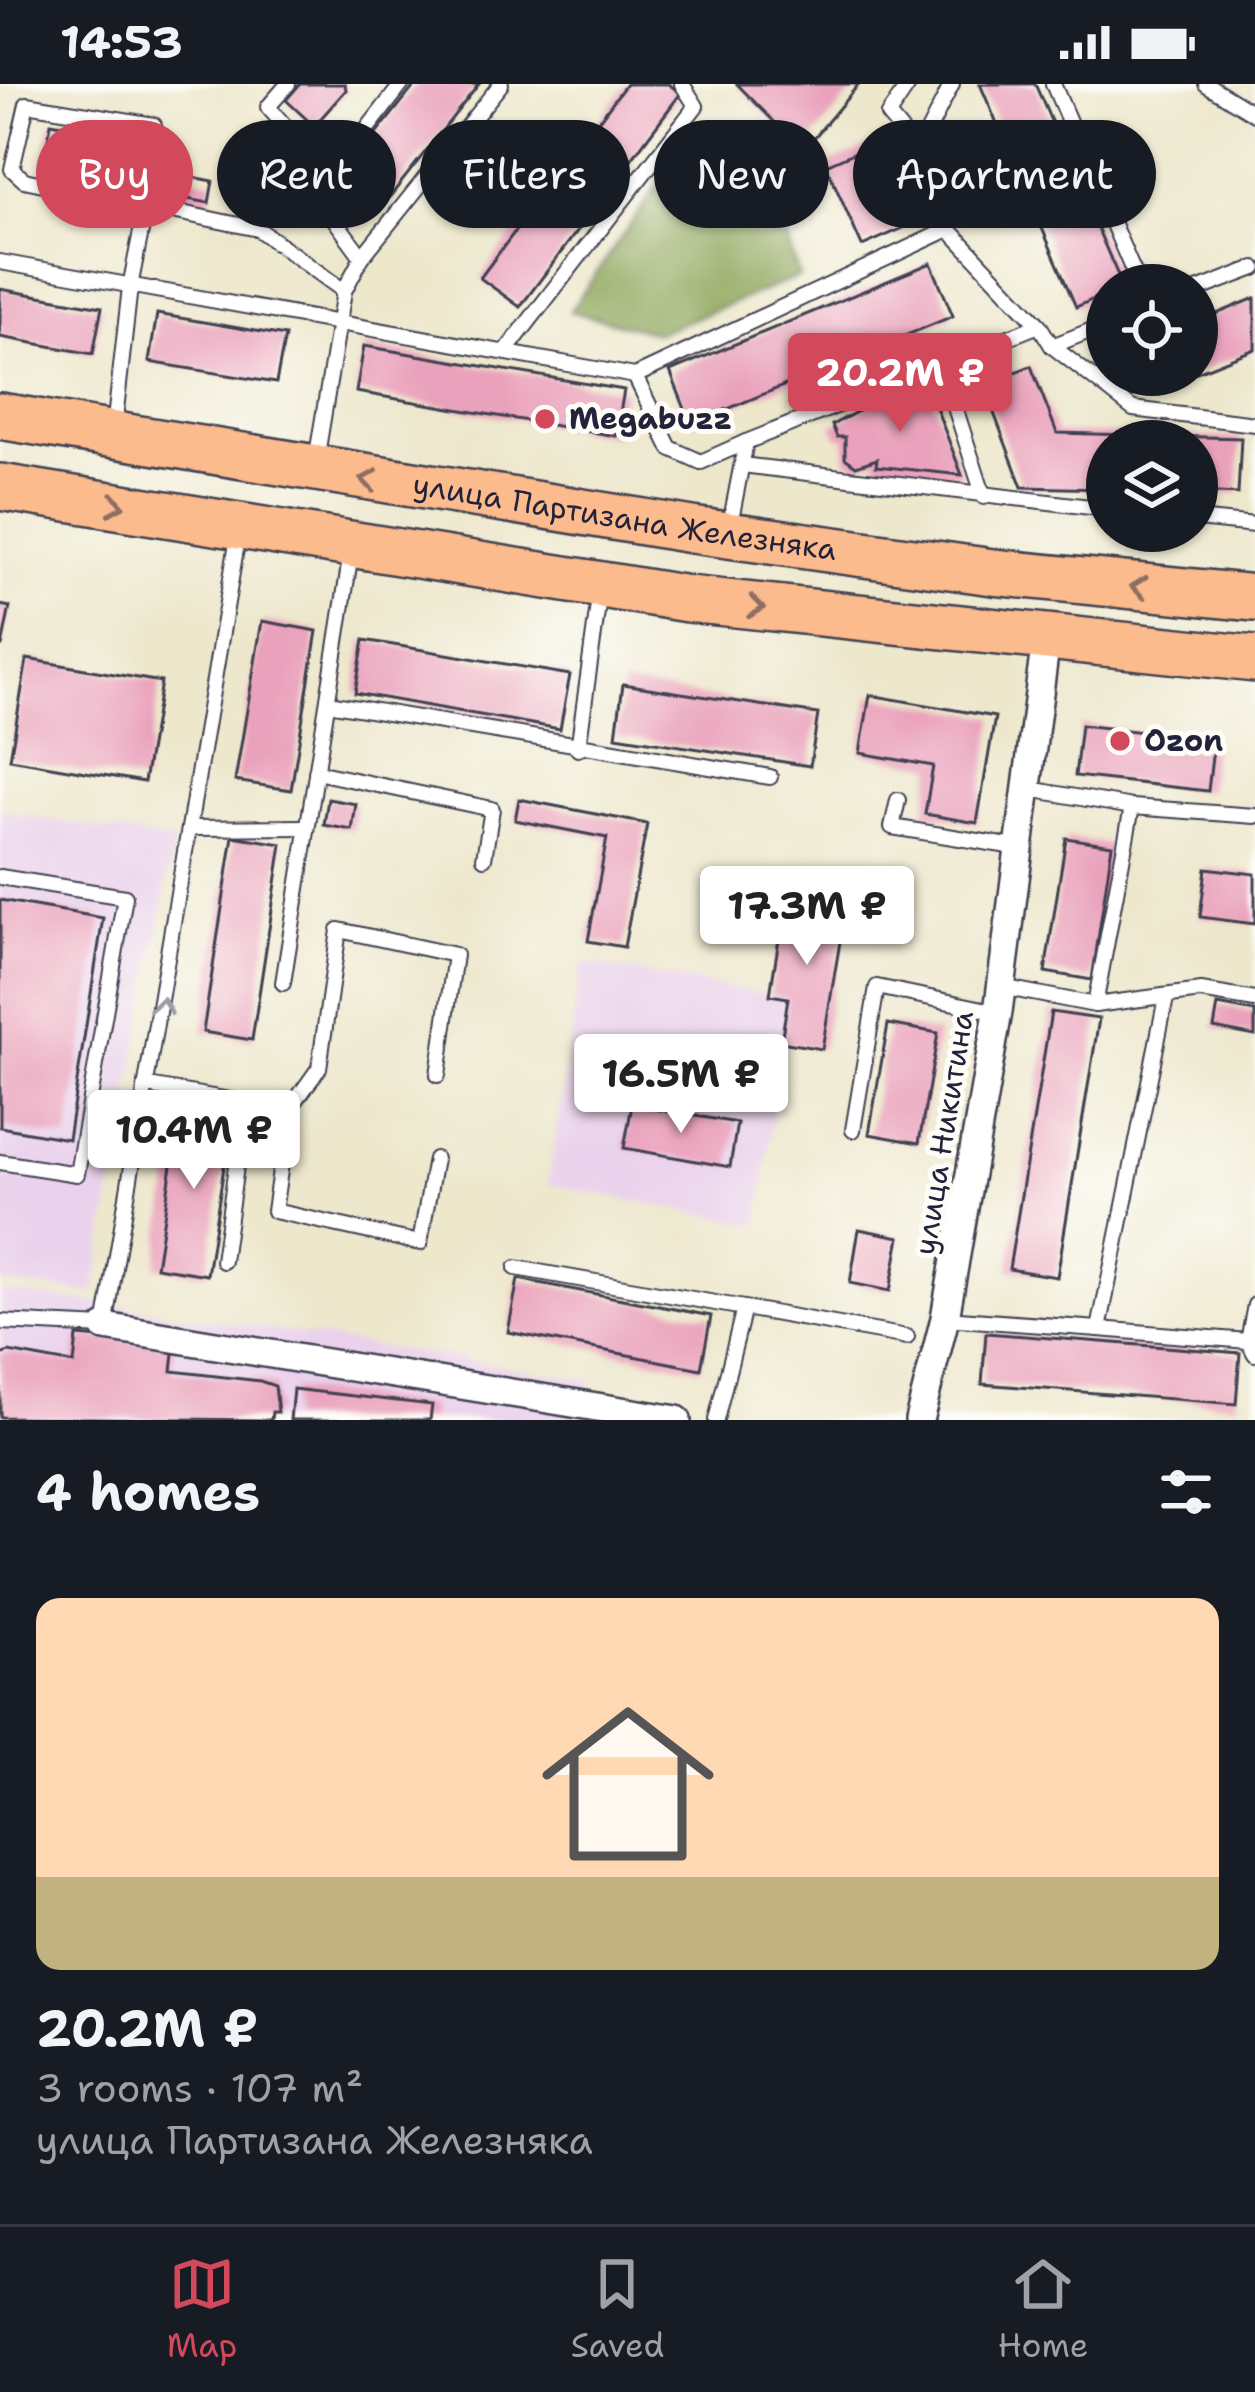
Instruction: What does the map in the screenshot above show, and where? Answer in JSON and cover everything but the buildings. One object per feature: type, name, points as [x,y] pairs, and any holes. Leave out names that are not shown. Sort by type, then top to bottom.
[{"type":"main road","name":"улица Партизана Железняка","points":[[0,416],[710,533],[993,572],[1255,598]]},
{"type":"main road","name":"улица Партизана Железняка","points":[[0,488],[688,598],[1255,659]]},
{"type":"main road","points":[[516,571],[531,555],[538,533],[517,501]]},
{"type":"main road","points":[[688,598],[675,580],[674,553],[710,533]]},
{"type":"street","name":"улица Никитина","points":[[919,1420],[945,1318],[999,999],[1046,639]]},
{"type":"street","points":[[105,1328],[677,1420]]},
{"type":"lane","points":[[280,120],[268,107],[288,84]]},
{"type":"lane","points":[[374,120],[402,84]]},
{"type":"lane","points":[[315,471],[344,291],[362,257],[502,84]]},
{"type":"lane","points":[[506,352],[696,106],[682,84]]},
{"type":"lane","points":[[892,120],[888,115],[909,84]]},
{"type":"lane","points":[[934,120],[952,84]]},
{"type":"lane","points":[[1052,84],[1130,264]]},
{"type":"lane","points":[[1206,84],[1255,114]]},
{"type":"lane","points":[[36,183],[24,180],[12,169],[27,104],[124,120]]},
{"type":"lane","points":[[193,216],[258,229],[344,291]]},
{"type":"lane","points":[[114,434],[130,287],[142,228]]},
{"type":"lane","points":[[341,228],[362,257]]},
{"type":"lane","points":[[0,262],[635,376],[949,229],[1052,346],[1133,409],[1255,424]]},
{"type":"lane","points":[[1218,282],[1255,268]]},
{"type":"lane","points":[[635,376],[670,448],[701,462],[1039,326]]},
{"type":"lane","points":[[1052,346],[1086,332]]},
{"type":"lane","points":[[941,364],[984,497]]},
{"type":"lane","points":[[710,533],[742,466],[746,442]]},
{"type":"lane","points":[[742,466],[1086,507]]},
{"type":"lane","points":[[1218,521],[1255,525]]},
{"type":"lane","points":[[0,1322],[105,1328],[193,829],[240,524]]},
{"type":"lane","points":[[283,983],[352,542]]},
{"type":"lane","points":[[578,749],[600,585]]},
{"type":"lane","points":[[328,703],[578,749],[770,777]]},
{"type":"lane","points":[[316,772],[492,808],[484,858]]},
{"type":"lane","points":[[1030,789],[1132,807],[1255,817]]},
{"type":"lane","points":[[898,800],[892,827],[1022,848]]},
{"type":"lane","points":[[1095,1005],[1132,807]]},
{"type":"lane","points":[[193,829],[307,827]]},
{"type":"lane","points":[[0,877],[125,897],[76,1174],[0,1162]]},
{"type":"lane","points":[[434,1160],[420,1244],[274,1210],[289,1110],[319,1068],[339,930],[455,955],[438,1075]]},
{"type":"lane","points":[[854,1130],[877,987],[1095,1005],[1201,991],[1255,1000]]},
{"type":"lane","points":[[1099,1329],[1166,998]]},
{"type":"lane","points":[[148,1086],[289,1110]]},
{"type":"lane","points":[[223,1261],[245,1101]]},
{"type":"lane","points":[[516,1268],[907,1336]]},
{"type":"lane","points":[[945,1318],[1252,1347],[1255,1305]]},
{"type":"lane","points":[[716,1420],[744,1308]]},
{"type":"shaded area","points":[[0,811],[174,841],[94,1293],[0,1283]]},
{"type":"shaded area","points":[[582,963],[788,998],[758,1225],[548,1184]]},
{"type":"shaded area","points":[[0,1292],[125,1306],[591,1380],[584,1420],[0,1420]]},
{"type":"green space","points":[[654,191],[654,228],[784,228],[799,277],[656,333],[570,311]]},
{"type":"place","name":"Megabuzz","points":[[545,419]]},
{"type":"place","name":"Ozon","points":[[1120,741]]}]
